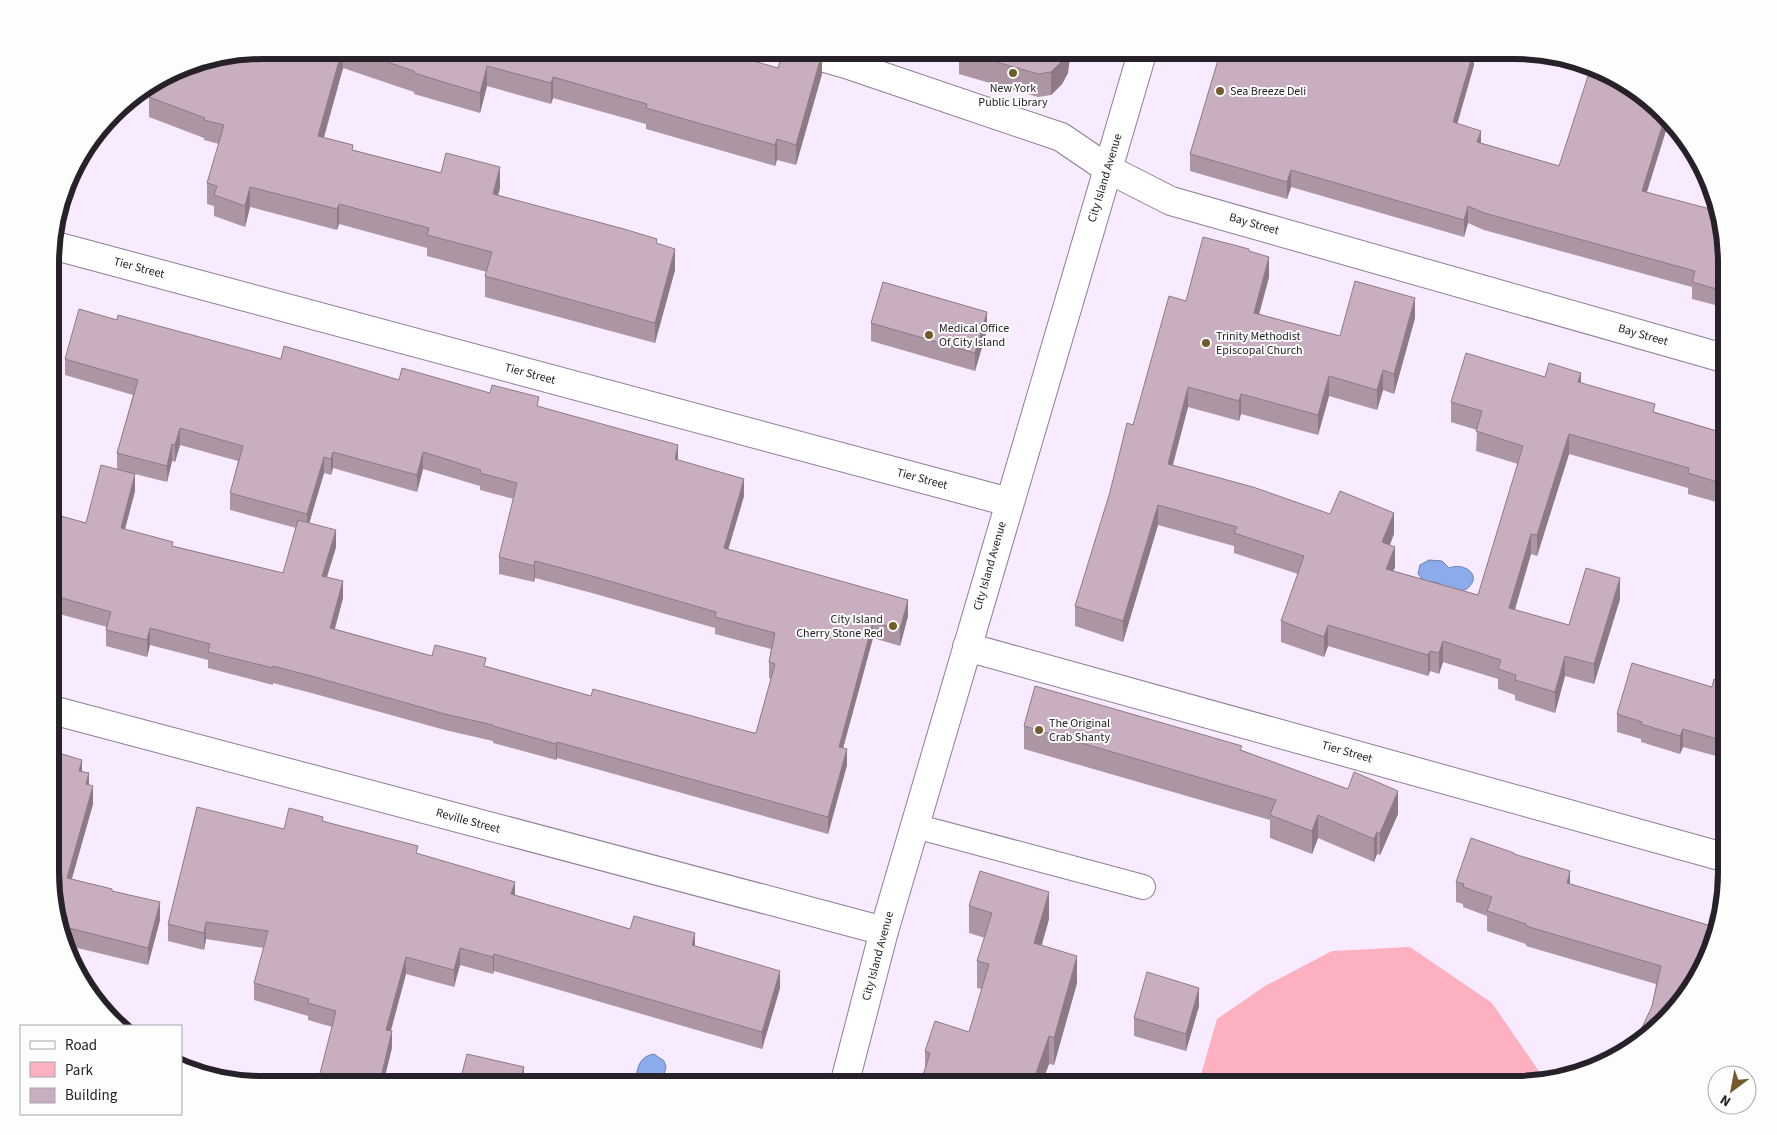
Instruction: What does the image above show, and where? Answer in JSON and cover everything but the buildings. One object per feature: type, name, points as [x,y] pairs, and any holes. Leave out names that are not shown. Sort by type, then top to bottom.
[{"type":"street","name":"Bay Street","points":[[828,59],[1061,137],[1108,169],[1172,201],[1718,357]]},
{"type":"street","name":"City Island Avenue","points":[[846,1076],[884,931],[1140,59]]},
{"type":"street","name":"Tier Street","points":[[59,247],[1009,502]]},
{"type":"street","name":"Tier Street","points":[[967,647],[1718,856]]},
{"type":"street","name":"Reville Street","points":[[59,712],[884,931]]},
{"type":"lane","points":[[915,826],[1143,887]]},
{"type":"green space","points":[[1410,947],[1492,1003],[1541,1075],[1201,1076],[1217,1019],[1265,986],[1332,951]]},
{"type":"water","points":[[1429,560],[1442,561],[1449,568],[1460,567],[1469,570],[1473,578],[1472,582],[1465,590],[1460,591],[1437,583],[1432,582],[1429,584],[1418,574],[1420,565]]},
{"type":"water","points":[[654,1054],[664,1061],[666,1067],[664,1076],[636,1076],[641,1061]]},
{"type":"place","name":"New York Public Library","points":[[1013,73]]},
{"type":"place","name":"Sea Breeze Deli","points":[[1220,91]]},
{"type":"place","name":"Medical Office Of City Island","points":[[929,335]]},
{"type":"place","name":"Trinity Methodist Episcopal Church","points":[[1206,343]]},
{"type":"place","name":"City Island Cherry Stone Red","points":[[893,626]]},
{"type":"place","name":"The Original Crab Shanty","points":[[1039,730]]}]
